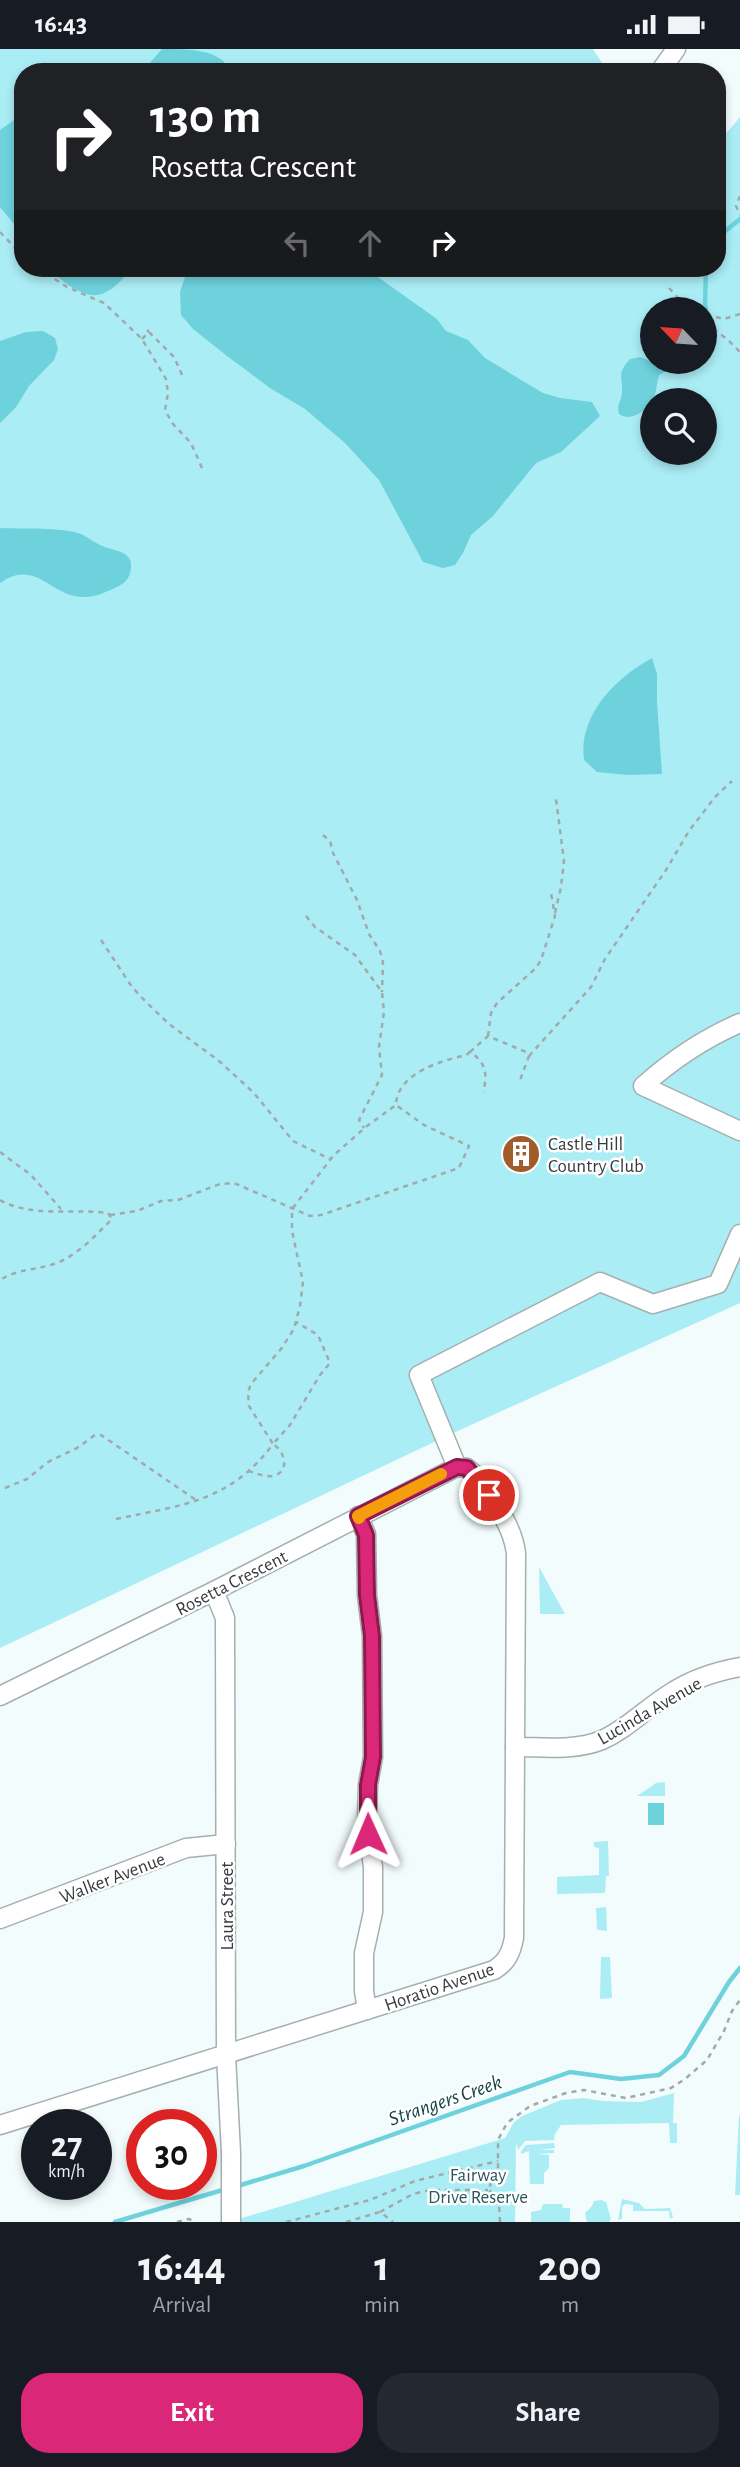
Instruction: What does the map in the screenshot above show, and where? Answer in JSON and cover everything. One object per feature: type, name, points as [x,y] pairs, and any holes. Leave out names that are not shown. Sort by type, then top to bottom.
[{"type":"street","points":[[740,1023],[721,1031],[660,1071],[643,1086],[740,1131]]},
{"type":"street","points":[[459,1467],[419,1375],[600,1282],[653,1304],[718,1284],[740,1234]]},
{"type":"street","name":"Rosetta Crescent","points":[[0,1696],[459,1467]]},
{"type":"street","name":"Horatio Avenue","points":[[0,2125],[494,1971],[504,1964],[511,1952],[514,1938],[514,1540],[504,1517],[474,1474],[459,1467]]},
{"type":"street","points":[[358,1516],[366,1535],[367,1595],[373,1645],[373,1757],[368,1785],[367,1823],[373,1867],[373,1912],[364,1953],[367,2011]]},
{"type":"street","name":"Laura Street","points":[[214,1591],[225,1618],[226,2055],[231,2222]]},
{"type":"street","name":"Lucinda Avenue","points":[[515,1747],[581,1745],[599,1741],[621,1730],[674,1691],[700,1678],[740,1667]]},
{"type":"street","name":"Walker Avenue","points":[[0,1919],[186,1848],[226,1844]]},
{"type":"path","points":[[740,196],[737,200],[740,215]]},
{"type":"path","points":[[0,232],[14,247]]},
{"type":"path","points":[[52,277],[67,287],[104,303],[142,339],[166,379],[169,393],[165,410],[191,443],[202,468]]},
{"type":"path","points":[[669,288],[677,297]]},
{"type":"path","points":[[718,318],[724,319],[740,314]]},
{"type":"path","points":[[142,339],[148,331],[174,357],[183,377]]},
{"type":"path","points":[[718,332],[740,352]]},
{"type":"path","points":[[519,1083],[529,1056],[591,986],[605,959],[666,870],[689,831],[715,797],[732,781]]},
{"type":"path","points":[[396,1105],[396,1095],[408,1081],[430,1064],[466,1055],[488,1036],[491,1013],[497,1003],[536,968],[541,960],[555,916],[564,861],[556,799]]},
{"type":"path","points":[[323,835],[330,841],[383,962],[384,1012],[379,1047],[382,1075],[359,1120],[364,1128]]},
{"type":"path","points":[[551,893],[555,916]]},
{"type":"path","points":[[306,916],[316,927],[355,955],[382,992]]},
{"type":"path","points":[[101,940],[132,988],[169,1024],[219,1061],[254,1093],[293,1141],[330,1159]]},
{"type":"path","points":[[488,1036],[529,1056]]},
{"type":"path","points":[[470,1052],[484,1064],[487,1079],[483,1092]]},
{"type":"path","points":[[248,1471],[266,1476],[276,1475],[282,1471],[285,1463],[283,1453],[273,1444],[249,1406],[248,1392],[251,1384],[281,1349],[296,1322],[303,1282],[292,1231],[292,1209],[330,1159],[364,1128],[396,1105]]},
{"type":"path","points":[[0,1200],[10,1206],[29,1210],[90,1210],[110,1215],[137,1211],[161,1201],[178,1199],[220,1184],[234,1183],[310,1216],[321,1215],[458,1168],[469,1146],[424,1125],[396,1105]]},
{"type":"path","points":[[0,1152],[31,1175],[61,1207],[60,1210]]},
{"type":"path","points":[[0,1280],[69,1257],[112,1219],[110,1215]]},
{"type":"path","points":[[116,1519],[212,1496],[239,1480],[273,1444],[290,1425],[330,1363],[318,1335],[296,1322]]},
{"type":"path","points":[[5,1488],[27,1479],[48,1462],[77,1448],[95,1435],[101,1435],[196,1500]]},
{"type":"path","points":[[488,2190],[498,2168],[498,2140],[508,2123],[530,2106],[566,2092],[584,2090],[626,2098],[671,2088],[707,2060],[740,2000]]},
{"type":"path","points":[[286,2222],[370,2200],[415,2181],[498,2161]]},
{"type":"path","points":[[346,2222],[380,2212],[419,2192],[488,2190],[494,2193],[498,2200],[500,2222]]},
{"type":"path","points":[[380,2212],[393,2222]]},
{"type":"path","points":[[177,2222],[189,2219],[196,2222]]},
{"type":"green space","name":"Castle Hill Country Club","points":[[0,49],[593,49],[602,63],[14,63],[14,277],[726,277],[726,134],[740,117],[740,1303],[449,1435],[0,1648]]},
{"type":"green space","points":[[539,1567],[565,1614],[540,1614]]},
{"type":"green space","points":[[665,1782],[665,1796],[637,1796],[656,1783]]},
{"type":"green space","points":[[608,1841],[609,1876],[606,1876],[605,1893],[557,1894],[557,1877],[599,1875],[599,1848],[594,1847],[594,1842]]},
{"type":"green space","points":[[606,1907],[607,1931],[597,1930],[596,1908]]},
{"type":"green space","points":[[601,1957],[610,1957],[612,1998],[600,1999]]},
{"type":"green space","name":"Fairway Drive Reserve","points":[[674,2093],[673,2123],[677,2123],[677,2143],[670,2143],[669,2123],[561,2125],[554,2140],[525,2141],[518,2150],[516,2142],[515,2222],[239,2222],[239,2219],[505,2138],[514,2122],[522,2116],[561,2100],[583,2098],[641,2102]]},
{"type":"green space","points":[[739,2116],[740,2195],[735,2195]]},
{"type":"green space","points":[[554,2143],[555,2148],[540,2150],[554,2150],[554,2153],[536,2154],[549,2155],[549,2168],[544,2173],[544,2184],[530,2184],[529,2151],[521,2154],[521,2151],[526,2145]]},
{"type":"green space","points":[[622,2199],[639,2203],[645,2209],[670,2208],[673,2217],[670,2219],[669,2211],[633,2211],[633,2205],[625,2204],[622,2207],[622,2219],[618,2220]]},
{"type":"green space","points":[[594,2201],[606,2202],[611,2219],[609,2222],[587,2222],[585,2213]]},
{"type":"green space","points":[[543,2204],[562,2204],[563,2208],[570,2208],[570,2222],[531,2222],[531,2212],[541,2210]]},
{"type":"shaded area","points":[[162,49],[204,52],[225,63],[150,63]]},
{"type":"shaded area","points":[[14,120],[14,224],[0,207],[0,130]]},
{"type":"shaded area","points":[[59,277],[125,277],[113,288],[97,295],[84,293]]},
{"type":"shaded area","points":[[185,277],[378,277],[437,319],[446,331],[468,340],[485,358],[543,393],[592,402],[600,416],[561,452],[536,463],[493,516],[471,535],[455,565],[443,568],[423,562],[379,480],[345,443],[305,409],[270,388],[193,329],[181,315],[180,292]]},
{"type":"shaded area","points":[[43,331],[55,338],[58,349],[54,360],[0,423],[0,341],[26,332]]},
{"type":"shaded area","points":[[640,357],[640,375],[659,375],[656,388],[640,388],[640,413],[629,417],[619,414],[618,410],[622,395],[622,372],[630,359]]},
{"type":"shaded area","points":[[0,528],[53,529],[81,534],[102,546],[127,555],[131,563],[129,575],[119,586],[89,597],[73,596],[44,581],[24,575],[13,576],[0,583]]},
{"type":"shaded area","points":[[652,658],[657,674],[662,774],[597,772],[584,760],[587,728],[593,714],[613,687]]},
{"type":"shaded area","points":[[648,1803],[664,1803],[664,1825],[648,1825]]},
{"type":"waterway","points":[[726,230],[740,219]]},
{"type":"waterway","points":[[705,297],[706,277]]},
{"type":"waterway","name":"Strangers Creek","points":[[234,2187],[304,2166],[570,2072],[621,2079],[659,2075],[684,2056],[740,1968]]},
{"type":"waterway","name":"Strangers Creek","points":[[115,2222],[226,2189]]},
{"type":"slow traffic","points":[[359,1518],[358,1516],[441,1474]]},
{"type":"place","name":"Castle Hill Country Club","points":[[521,1154]]},
{"type":"route","points":[[368,1834],[368,1785],[373,1757],[372,1636],[368,1614],[366,1535],[358,1516],[457,1467],[467,1468],[474,1474],[489,1495]]}]
